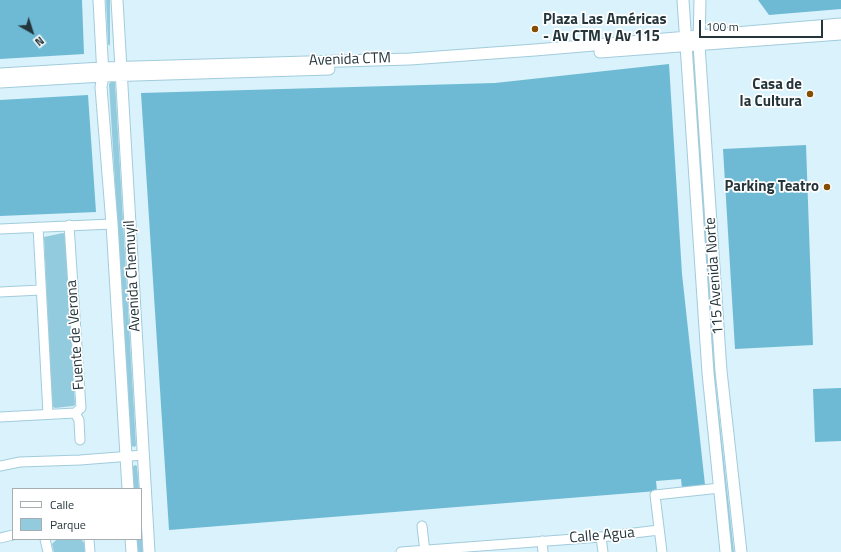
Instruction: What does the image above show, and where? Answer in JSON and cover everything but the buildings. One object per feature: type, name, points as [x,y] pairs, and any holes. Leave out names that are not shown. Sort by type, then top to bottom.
[{"type":"main road","name":"Avenida Chemuyil","points":[[99,0],[102,72],[101,87],[112,224],[128,488]]},
{"type":"main road","name":"Avenida Chemuyil","points":[[117,0],[149,552]]},
{"type":"main road","name":"115 Avenida Norte","points":[[683,0],[708,372],[726,552]]},
{"type":"main road","name":"115 Avenida Norte","points":[[700,0],[699,41],[721,371],[741,552]]},
{"type":"main road","points":[[699,41],[841,24]]},
{"type":"main road","points":[[699,41],[841,34]]},
{"type":"main road","name":"Avenida CTM","points":[[0,74],[411,66],[685,41],[699,41]]},
{"type":"main road","name":"Avenida CTM","points":[[0,82],[102,72]]},
{"type":"main road","points":[[131,540],[132,552]]},
{"type":"street","points":[[0,229],[112,224]]},
{"type":"street","name":"Fuente de Verona","points":[[69,226],[81,408],[75,413],[79,420],[80,440]]},
{"type":"street","points":[[38,227],[48,414]]},
{"type":"street","points":[[0,292],[41,290]]},
{"type":"street","points":[[0,417],[75,413]]},
{"type":"street","points":[[0,466],[20,462],[80,460],[144,455]]},
{"type":"street","points":[[662,552],[655,495],[720,488]]},
{"type":"street","points":[[422,526],[425,551]]},
{"type":"street","name":"Calle Agua","points":[[401,552],[601,537],[659,530]]},
{"type":"street","points":[[0,538],[12,535]]},
{"type":"street","points":[[601,537],[603,552]]},
{"type":"street","points":[[45,540],[48,552]]},
{"type":"street","points":[[89,540],[90,552]]},
{"type":"street","points":[[542,541],[543,552]]},
{"type":"green space","points":[[106,0],[110,0],[110,46],[108,44]]},
{"type":"green space","points":[[693,51],[716,388],[734,552],[732,552],[710,341]]},
{"type":"green space","points":[[111,82],[115,82],[135,447],[131,446],[109,84]]},
{"type":"green space","points":[[63,233],[66,235],[75,405],[55,408],[52,406],[44,237]]},
{"type":"green space","points":[[135,465],[137,466],[139,488],[134,488],[132,467]]},
{"type":"green space","points":[[142,537],[143,552],[137,552],[137,540],[142,540]]},
{"type":"green space","points":[[56,540],[82,540],[84,543],[85,552],[54,552],[52,544]]},
{"type":"shaded area","points":[[0,0],[82,0],[84,54],[0,59]]},
{"type":"shaded area","points":[[758,0],[841,0],[841,9],[769,15]]},
{"type":"shaded area","points":[[669,64],[682,274],[705,485],[682,488],[681,479],[656,481],[657,491],[169,530],[141,93],[495,83]]},
{"type":"shaded area","points":[[88,95],[96,212],[0,216],[0,100]]},
{"type":"shaded area","points":[[806,145],[813,345],[735,349],[723,149]]},
{"type":"shaded area","points":[[841,388],[841,441],[815,442],[813,389]]},
{"type":"place","name":"Plaza Las Américas - Av CTM y Av 115","points":[[535,29]]},
{"type":"place","name":"Casa de la Cultura","points":[[810,94]]},
{"type":"place","name":"Parking Teatro","points":[[827,187]]}]
